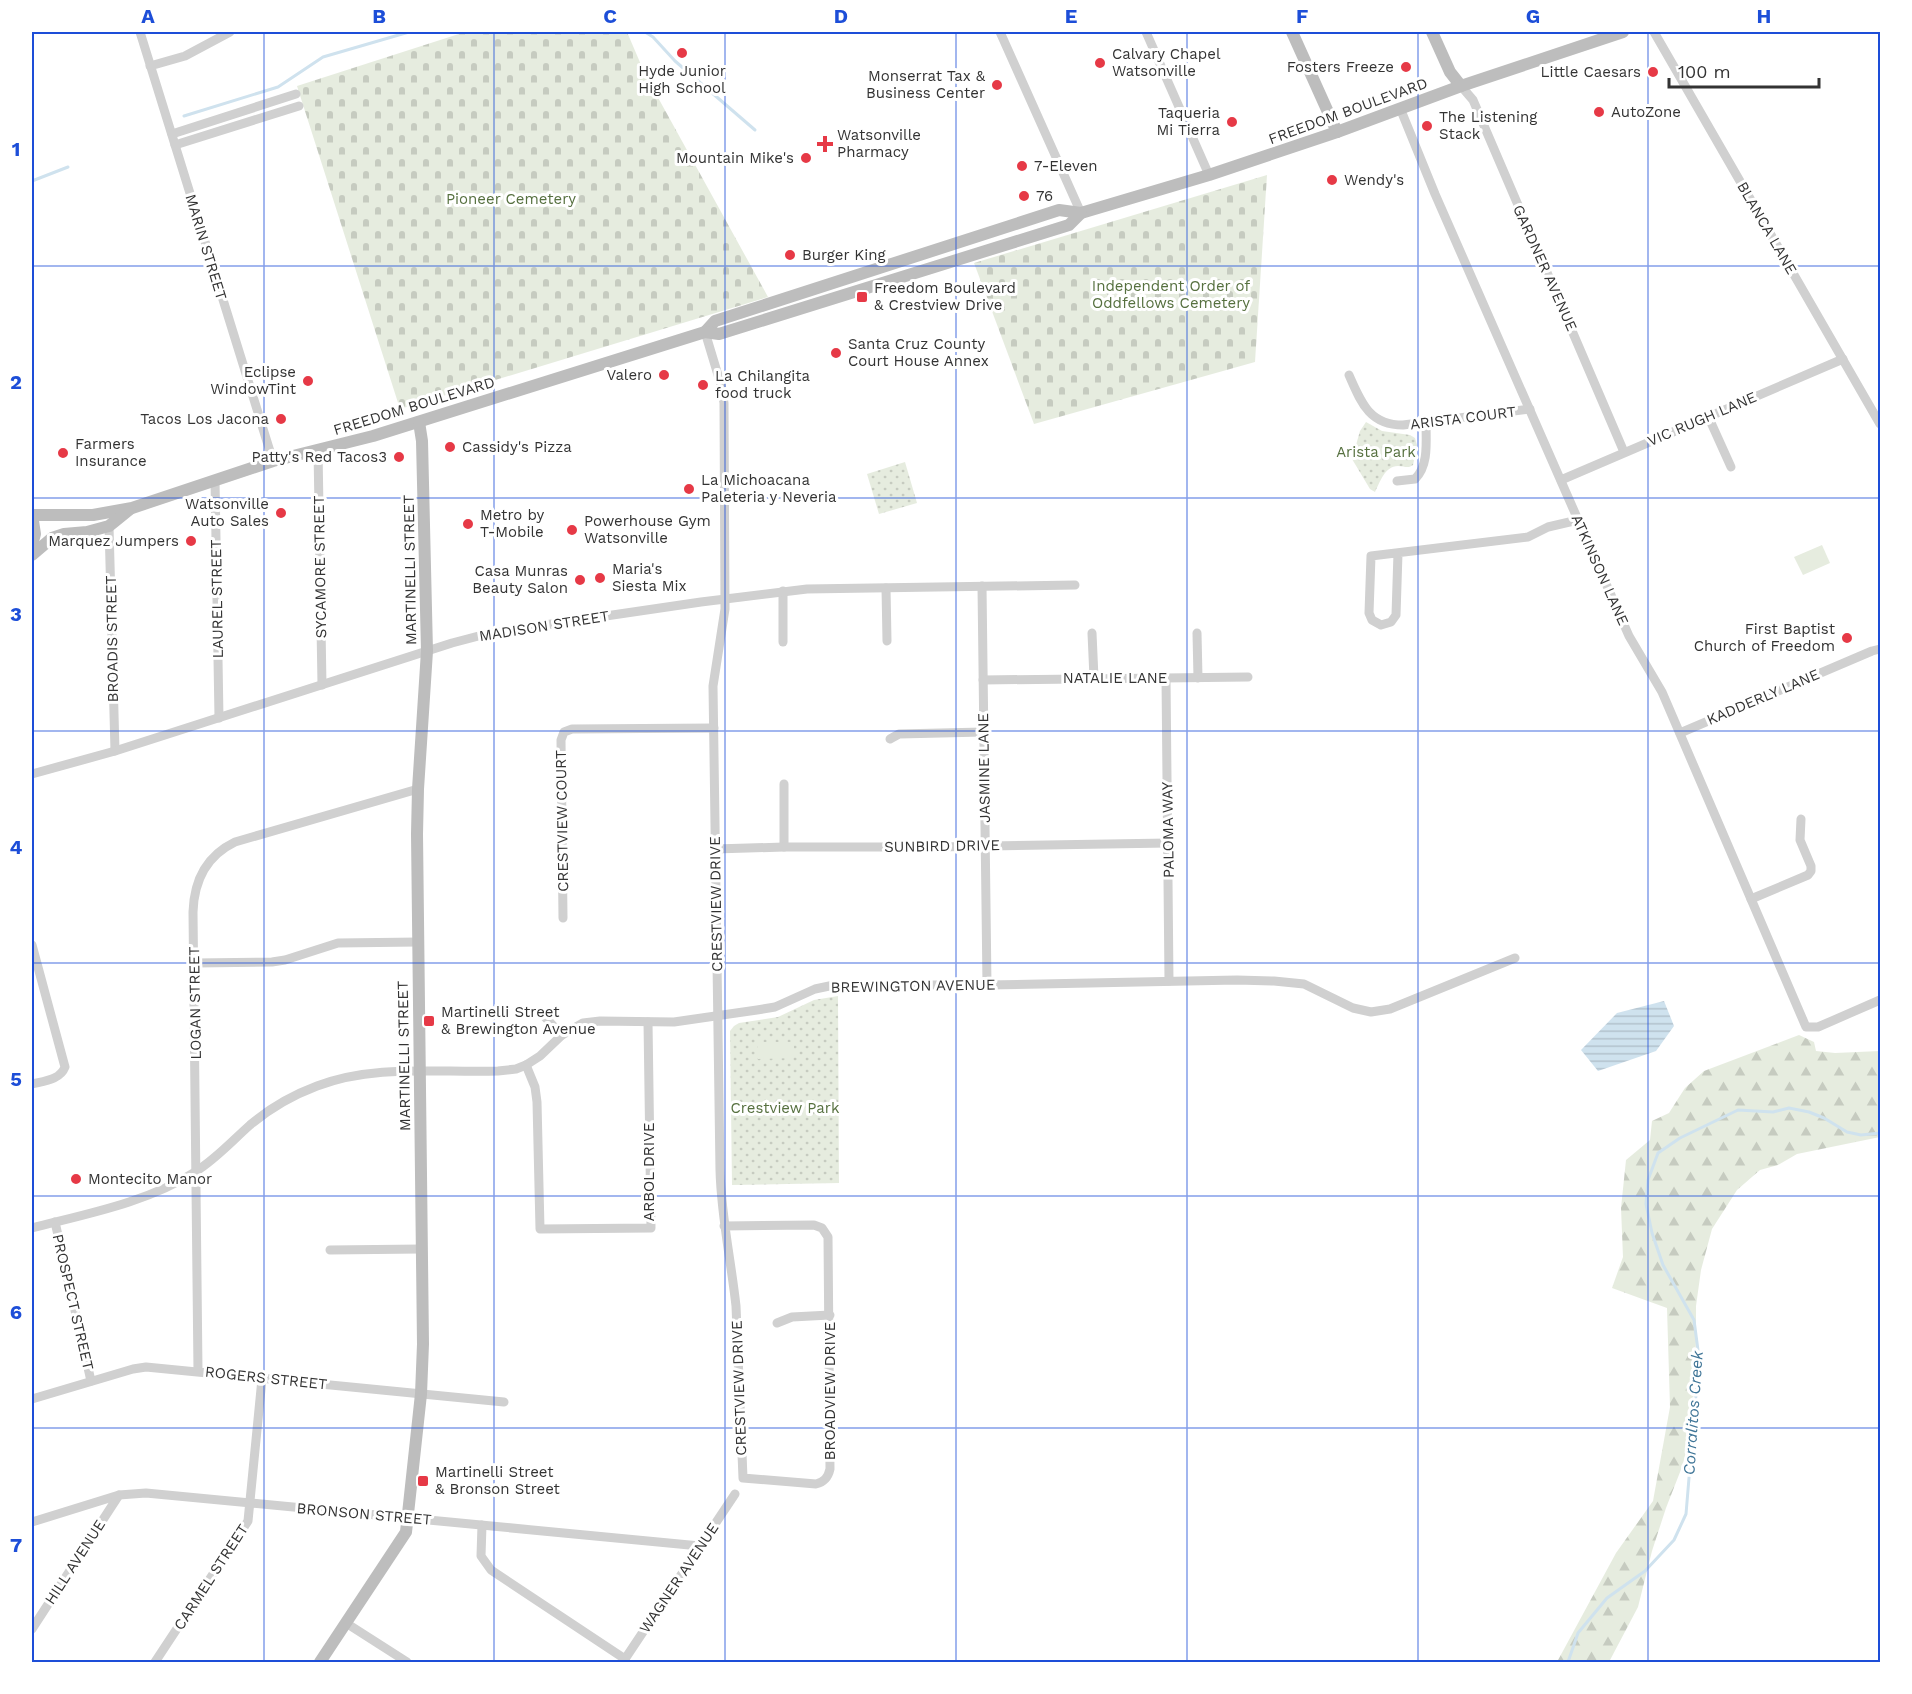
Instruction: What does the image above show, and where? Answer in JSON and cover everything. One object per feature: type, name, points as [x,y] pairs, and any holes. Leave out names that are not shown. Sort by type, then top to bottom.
[{"type":"main road","points":[[1292,32],[1337,132]]},
{"type":"main road","points":[[1432,32],[1450,72],[1461,86]]},
{"type":"main road","name":"FREEDOM BOULEVARD","points":[[32,515],[93,515],[132,508],[273,461],[373,436],[705,332],[715,321],[1059,210],[1081,213],[1209,175],[1337,132],[1461,86],[1623,32]]},
{"type":"main road","name":"MARTINELLI STREET","points":[[320,1662],[406,1532],[421,1394],[422,1249],[417,789],[427,651],[422,441],[419,422]]},
{"type":"main road","name":"FREEDOM BOULEVARD","points":[[32,555],[52,538],[109,526],[132,508]]},
{"type":"main road","points":[[32,515],[35,534],[32,545]]},
{"type":"street","name":"MARIN STREET","points":[[140,32],[273,461]]},
{"type":"street","points":[[150,66],[185,56],[230,32]]},
{"type":"street","points":[[1000,32],[1081,213]]},
{"type":"street","points":[[1146,32],[1209,175]]},
{"type":"street","name":"BLANCA LANE","points":[[1654,32],[1881,424]]},
{"type":"street","name":"GARDNER AVENUE","points":[[1461,86],[1473,100],[1624,452]]},
{"type":"street","points":[[172,134],[296,94]]},
{"type":"street","points":[[175,145],[299,106]]},
{"type":"street","name":"ATKINSON LANE","points":[[1400,108],[1578,520],[1632,642],[1662,692],[1806,1027],[1818,1027],[1881,1000]]},
{"type":"street","name":"CRESTVIEW DRIVE","points":[[705,332],[724,403],[725,599],[714,675],[720,1182],[736,1306],[743,1478]]},
{"type":"street","name":"VIC RUGH LANE","points":[[1562,480],[1843,359]]},
{"type":"street","name":"ARISTA COURT","points":[[1349,375],[1363,405],[1376,418],[1397,425],[1530,409]]},
{"type":"street","points":[[1708,416],[1731,467]]},
{"type":"street","points":[[1397,482],[1415,479],[1421,472],[1425,457],[1426,423]]},
{"type":"street","name":"SYCAMORE STREET","points":[[318,450],[322,685]]},
{"type":"street","name":"LAUREL STREET","points":[[215,480],[219,718]]},
{"type":"street","points":[[1398,553],[1396,615],[1391,622],[1381,625],[1372,620],[1369,613],[1371,556],[1528,537],[1548,527],[1578,520]]},
{"type":"street","name":"BROADIS STREET","points":[[109,526],[115,751]]},
{"type":"street","name":"MADISON STREET","points":[[32,774],[115,751],[490,633],[783,591],[826,588],[1075,585]]},
{"type":"street","name":"JASMINE LANE","points":[[982,586],[987,985]]},
{"type":"street","points":[[886,588],[887,642]]},
{"type":"street","points":[[783,591],[783,642]]},
{"type":"street","points":[[1092,633],[1094,678]]},
{"type":"street","points":[[1197,633],[1198,678]]},
{"type":"street","name":"KADDERLY LANE","points":[[1680,733],[1881,649]]},
{"type":"street","name":"NATALIE LANE","points":[[983,680],[1248,677]]},
{"type":"street","name":"PALOMA WAY","points":[[1166,678],[1169,981]]},
{"type":"street","name":"CRESTVIEW COURT","points":[[563,918],[561,740],[564,732],[572,729],[714,728]]},
{"type":"street","points":[[890,739],[899,734],[983,732]]},
{"type":"street","points":[[784,784],[784,847]]},
{"type":"street","name":"LOGAN STREET","points":[[198,1371],[193,912],[194,894],[199,879],[206,865],[218,852],[235,842],[417,789]]},
{"type":"street","points":[[1751,899],[1811,872],[1811,866],[1799,836],[1801,819]]},
{"type":"street","name":"SUNBIRD DRIVE","points":[[715,849],[1168,843]]},
{"type":"street","points":[[195,963],[272,962],[338,943],[418,942]]},
{"type":"street","points":[[32,945],[65,1063],[62,1074],[32,1084]]},
{"type":"street","name":"BREWINGTON AVENUE","points":[[32,1228],[155,1193],[197,1171],[220,1154],[268,1111],[302,1092],[360,1074],[516,1069],[540,1056],[575,1026],[591,1021],[674,1022],[718,1016],[775,1007],[815,988],[834,985],[987,985],[1236,980],[1304,984],[1353,1008],[1371,1012],[1390,1008],[1515,958]]},
{"type":"street","points":[[542,1013],[562,1035]]},
{"type":"street","name":"ARBOL DRIVE","points":[[526,1065],[535,1088],[537,1102],[540,1229],[651,1228],[648,1022]]},
{"type":"street","name":"PROSPECT STREET","points":[[55,1222],[91,1381]]},
{"type":"street","name":"BROADVIEW DRIVE","points":[[724,1226],[814,1225],[827,1227],[829,1242],[830,1469],[827,1484],[743,1478]]},
{"type":"street","points":[[330,1250],[422,1249]]},
{"type":"street","points":[[777,1323],[792,1317],[830,1316]]},
{"type":"street","name":"ROGERS STREET","points":[[32,1399],[140,1367],[504,1402]]},
{"type":"street","name":"CARMEL STREET","points":[[155,1662],[248,1521],[262,1379]]},
{"type":"street","name":"BRONSON STREET","points":[[32,1522],[119,1495],[146,1493],[700,1546]]},
{"type":"street","name":"WAGNER AVENUE","points":[[624,1661],[735,1494]]},
{"type":"street","name":"HILL AVENUE","points":[[32,1629],[119,1495]]},
{"type":"street","points":[[482,1525],[481,1556],[491,1570],[624,1661]]},
{"type":"street","points":[[346,1623],[407,1662]]},
{"type":"green space","name":"Pioneer Cemetery","points":[[465,32],[627,32],[645,74],[768,297],[400,409],[297,86]]},
{"type":"green space","name":"Independent Order of Oddfellows Cemetery","points":[[1267,175],[1255,362],[1034,424],[974,263]]},
{"type":"green space","name":"Arista Park","points":[[1366,422],[1382,431],[1410,435],[1415,438],[1417,445],[1413,465],[1390,469],[1375,492],[1370,489],[1352,459],[1360,431]]},
{"type":"green space","points":[[905,462],[917,503],[879,514],[867,474]]},
{"type":"green space","points":[[1822,545],[1830,563],[1803,575],[1794,557]]},
{"type":"green space","name":"Crestview Park","points":[[838,996],[839,1183],[732,1185],[730,1031],[739,1023],[778,1017],[814,1000]]},
{"type":"green space","points":[[1799,1035],[1814,1042],[1816,1051],[1835,1053],[1880,1051],[1880,1137],[1797,1154],[1778,1165],[1760,1170],[1737,1190],[1712,1229],[1701,1270],[1696,1306],[1692,1430],[1682,1467],[1652,1551],[1638,1607],[1609,1662],[1557,1662],[1616,1553],[1653,1501],[1670,1407],[1667,1308],[1612,1288],[1623,1257],[1621,1208],[1626,1160],[1650,1140],[1652,1121],[1669,1113],[1685,1088],[1704,1071]]},
{"type":"green space","points":[[758,1042],[794,1042],[794,1058],[758,1059]]},
{"type":"water","points":[[1664,1001],[1674,1026],[1656,1051],[1598,1071],[1581,1050],[1617,1013]]},
{"type":"waterway","points":[[184,116],[278,87],[323,57],[409,32]]},
{"type":"waterway","points":[[645,32],[755,130]]},
{"type":"waterway","points":[[32,181],[68,167]]},
{"type":"waterway","name":"Corralitos Creek","points":[[1568,1662],[1578,1633],[1607,1598],[1645,1571],[1674,1540],[1686,1514],[1699,1358],[1694,1320],[1663,1265],[1652,1233],[1646,1204],[1648,1180],[1658,1153],[1680,1138],[1738,1110],[1773,1112],[1789,1108],[1824,1118],[1847,1132],[1861,1135],[1880,1133]]},
{"type":"place","name":"Hyde Junior High School","points":[[682,53]]},
{"type":"place","name":"Calvary Chapel Watsonville","points":[[1100,63]]},
{"type":"place","name":"Fosters Freeze","points":[[1406,67]]},
{"type":"place","name":"Little Caesars","points":[[1653,72]]},
{"type":"place","name":"Monserrat Tax & Business Center","points":[[997,85]]},
{"type":"place","name":"AutoZone","points":[[1599,112]]},
{"type":"place","name":"Taqueria Mi Tierra","points":[[1232,122]]},
{"type":"place","name":"The Listening Stack","points":[[1427,126]]},
{"type":"place","name":"Watsonville Pharmacy","points":[[825,144]]},
{"type":"place","name":"Mountain Mike's","points":[[806,158]]},
{"type":"place","name":"7-Eleven","points":[[1022,166]]},
{"type":"place","name":"Wendy's","points":[[1332,180]]},
{"type":"place","name":"76","points":[[1024,196]]},
{"type":"place","name":"Burger King","points":[[790,255]]},
{"type":"place","name":"Freedom Boulevard & Crestview Drive","points":[[862,297]]},
{"type":"place","name":"Santa Cruz County Court House Annex","points":[[836,353]]},
{"type":"place","name":"Valero","points":[[664,375]]},
{"type":"place","name":"Eclipse WindowTint","points":[[308,381]]},
{"type":"place","name":"La Chilangita food truck","points":[[703,385]]},
{"type":"place","name":"Tacos Los Jacona","points":[[281,419]]},
{"type":"place","name":"Cassidy's Pizza","points":[[450,447]]},
{"type":"place","name":"Farmers Insurance","points":[[63,453]]},
{"type":"place","name":"Patty's Red Tacos3","points":[[399,457]]},
{"type":"place","name":"La Michoacana Paleteria y Neveria","points":[[689,489]]},
{"type":"place","name":"Watsonville Auto Sales","points":[[281,513]]},
{"type":"place","name":"Metro by T-Mobile","points":[[468,524]]},
{"type":"place","name":"Powerhouse Gym Watsonville","points":[[572,530]]},
{"type":"place","name":"Marquez Jumpers","points":[[191,541]]},
{"type":"place","name":"Maria's Siesta Mix","points":[[600,578]]},
{"type":"place","name":"Casa Munras Beauty Salon","points":[[580,580]]},
{"type":"place","name":"First Baptist Church of Freedom","points":[[1847,638]]},
{"type":"place","name":"Martinelli Street & Brewington Avenue","points":[[429,1021]]},
{"type":"place","name":"Montecito Manor","points":[[76,1179]]},
{"type":"place","name":"Martinelli Street & Bronson Street","points":[[423,1481]]}]
